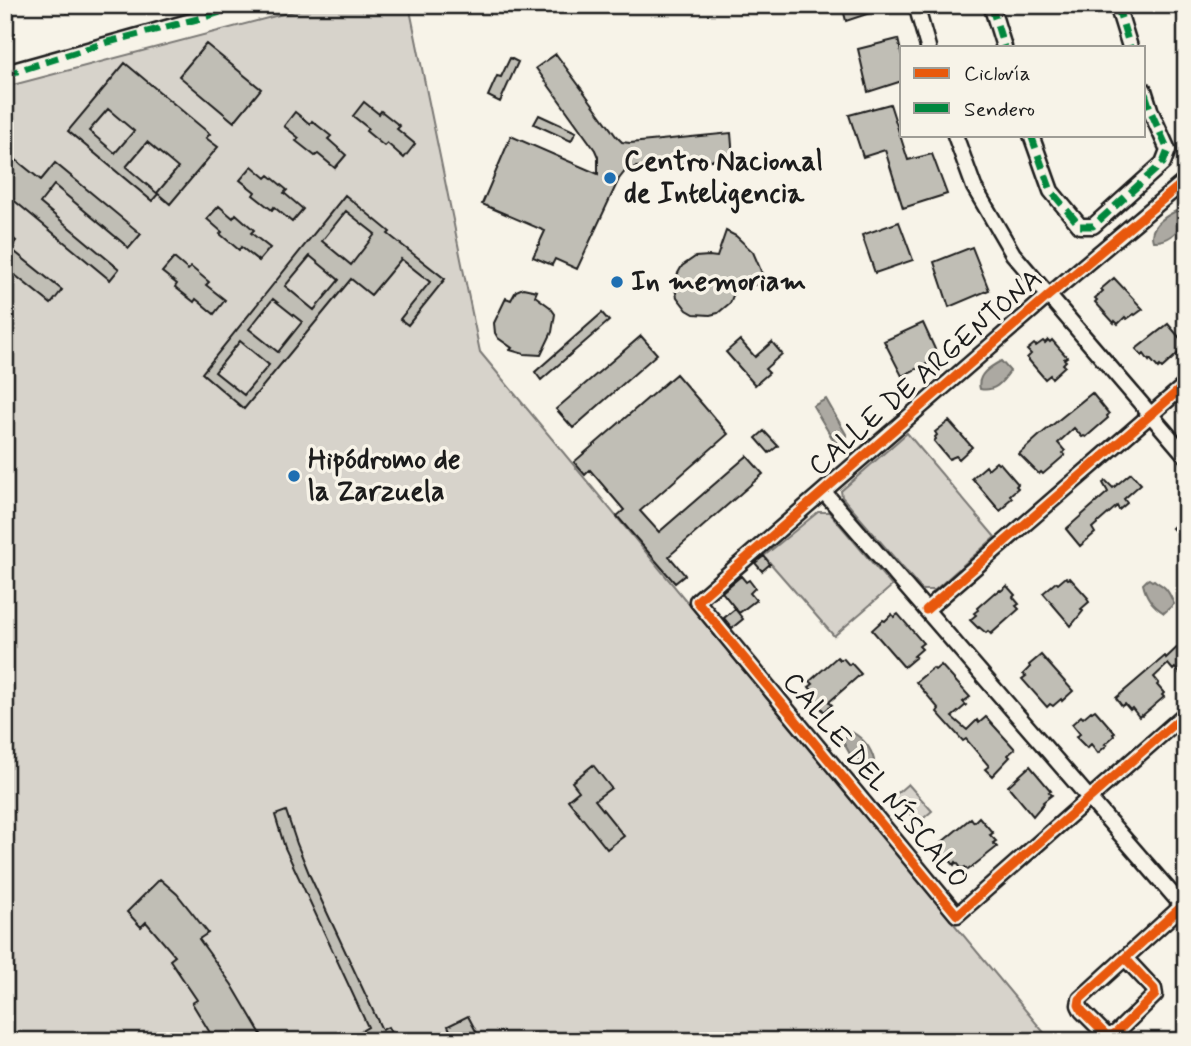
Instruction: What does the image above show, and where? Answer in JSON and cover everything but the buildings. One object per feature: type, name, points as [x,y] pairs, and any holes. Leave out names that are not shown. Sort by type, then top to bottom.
[{"type":"highway","points":[[5,19],[60,5]]},
{"type":"highway","points":[[5,40],[131,5]]},
{"type":"street","points":[[5,56],[187,5]]},
{"type":"street","points":[[916,5],[928,46]]},
{"type":"street","points":[[991,5],[1004,46]]},
{"type":"street","points":[[1117,5],[1130,46]]},
{"type":"street","points":[[1031,136],[1051,191],[1080,226],[1093,226],[1163,163],[1168,150],[1146,96]]},
{"type":"street","points":[[954,136],[974,187],[1013,254],[1186,456]]},
{"type":"street","name":"CALLE DE ARGENTONA","points":[[697,601],[1048,296],[1186,180]]},
{"type":"street","points":[[1129,194],[1148,212]]},
{"type":"street","points":[[926,610],[1186,384]]},
{"type":"street","points":[[824,492],[1184,908],[1125,958],[1080,999],[1082,1011],[1106,1035],[1117,1032],[1155,995],[1154,989],[1125,958]]},
{"type":"street","name":"CALLE DEL NÍSCALO","points":[[697,601],[957,915],[1186,713]]},
{"type":"shaded area","name":"Hipódromo de la Zarzuela","points":[[317,5],[409,5],[480,352],[1051,1041],[5,1041],[5,87]]},
{"type":"shaded area","points":[[1176,211],[1185,221],[1171,236],[1153,241],[1155,227],[1162,219]]},
{"type":"shaded area","points":[[1001,361],[1010,371],[1001,383],[994,388],[980,389],[982,376]]},
{"type":"shaded area","points":[[826,399],[847,436],[835,443],[813,406]]},
{"type":"shaded area","points":[[907,433],[995,537],[935,590],[922,590],[842,497],[841,491]]},
{"type":"shaded area","points":[[818,512],[829,512],[892,586],[834,636],[764,556]]},
{"type":"shaded area","points":[[1149,579],[1165,588],[1174,604],[1164,613],[1153,604],[1146,593],[1143,584]]},
{"type":"shaded area","points":[[852,732],[869,747],[874,760],[871,765],[863,765],[850,754],[842,740]]},
{"type":"shaded area","points":[[908,784],[932,811],[918,823],[894,796]]},
{"type":"marked path","points":[[5,75],[108,42],[244,5]]},
{"type":"marked path","points":[[991,5],[1004,46]]},
{"type":"marked path","points":[[1117,5],[1130,46]]},
{"type":"marked path","points":[[1031,136],[1051,191],[1080,226],[1093,226],[1163,163],[1168,150],[1146,96]]},
{"type":"cycle path","points":[[1186,180],[1048,296],[697,601],[957,915],[1186,713]]},
{"type":"cycle path","points":[[926,610],[1186,384]]},
{"type":"cycle path","points":[[1125,958],[1154,989],[1155,995],[1117,1032],[1106,1035],[1082,1011],[1080,999],[1182,906]]},
{"type":"place","name":"Centro Nacional de Inteligencia","points":[[610,178]]},
{"type":"place","name":"In memoriam","points":[[617,282]]},
{"type":"place","name":"Hipódromo de la Zarzuela","points":[[294,476]]}]
